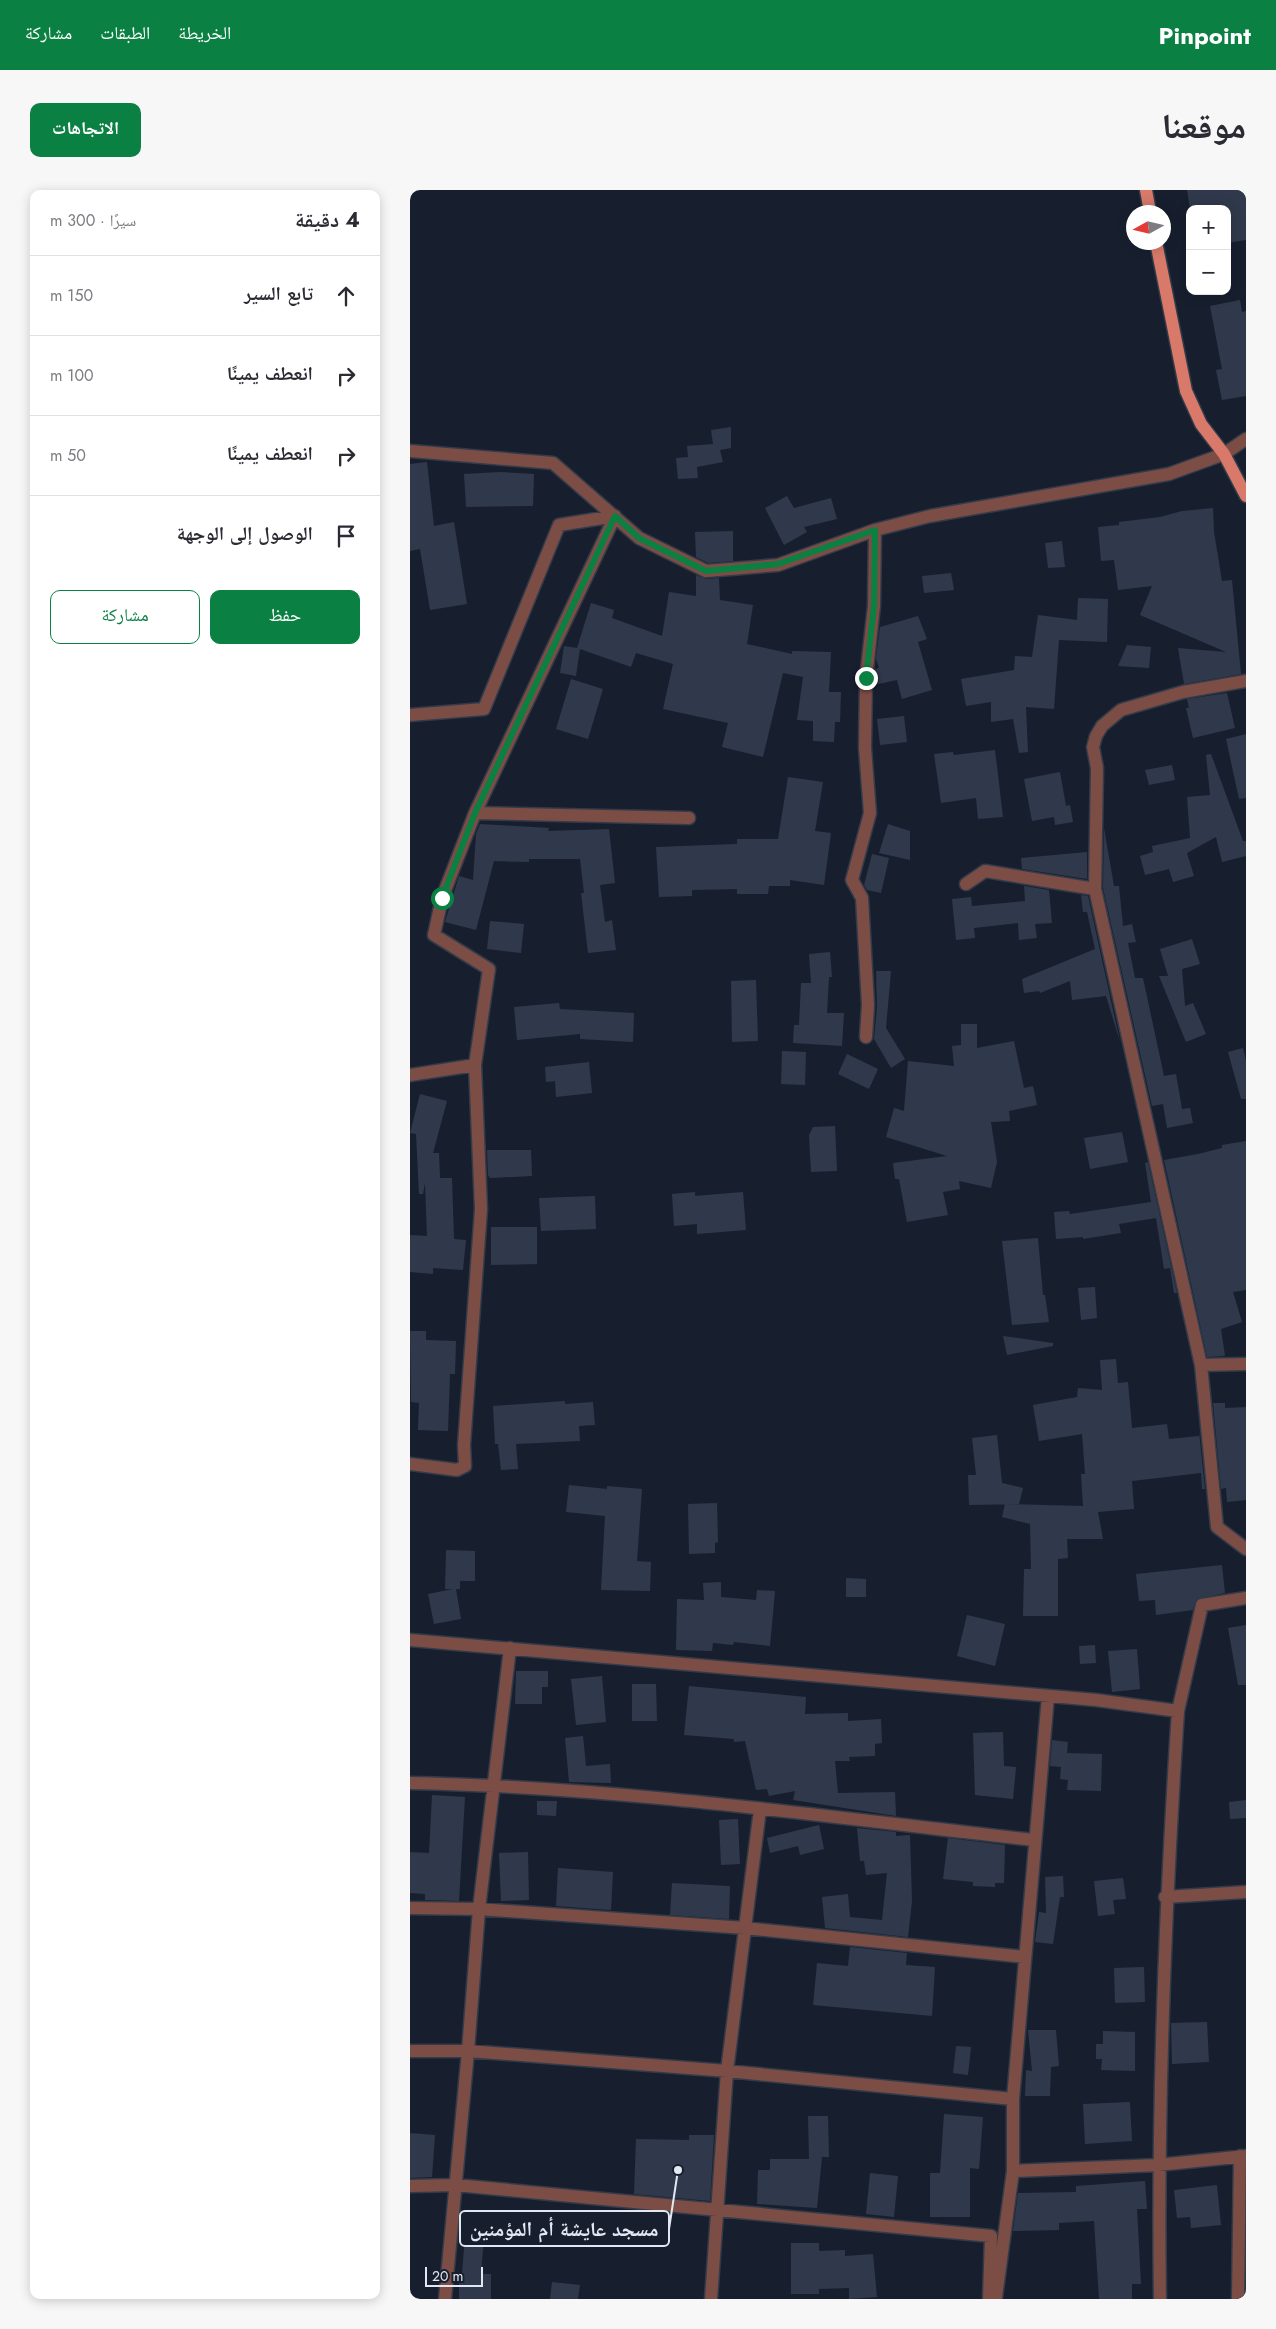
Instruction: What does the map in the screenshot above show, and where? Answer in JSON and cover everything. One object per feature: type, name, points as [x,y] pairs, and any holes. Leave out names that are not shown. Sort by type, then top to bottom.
[{"type":"main road","points":[[1146,190],[1149,205]]},
{"type":"main road","points":[[1158,250],[1186,391],[1201,424],[1224,454],[1246,496]]},
{"type":"street","points":[[410,450],[553,463],[639,538],[706,571],[778,564],[875,530],[930,516],[1169,474],[1224,454],[1246,438]]},
{"type":"street","points":[[410,715],[484,709],[559,524],[615,516]]},
{"type":"street","points":[[410,1464],[457,1470],[465,1466],[464,1445],[481,1209],[475,1065],[489,969],[434,935],[442,898],[475,813],[615,516]]},
{"type":"street","points":[[866,1037],[868,1005],[862,898],[852,880],[870,813],[865,738],[866,678],[874,606],[875,530]]},
{"type":"street","points":[[1246,681],[1182,692],[1121,710],[1102,726],[1096,736],[1093,747],[1098,768],[1094,889],[1201,1365],[1217,1527],[1246,1549]]},
{"type":"street","points":[[475,813],[689,818]]},
{"type":"street","points":[[966,884],[985,871],[1094,889]]},
{"type":"street","points":[[410,1075],[475,1065]]},
{"type":"street","points":[[1201,1365],[1246,1364]]},
{"type":"street","points":[[1160,2299],[1158,2165],[1165,1897],[1178,1711],[1202,1604],[1246,1598]]},
{"type":"street","points":[[410,1640],[1048,1696],[1178,1711]]},
{"type":"street","points":[[445,2299],[479,1909],[492,1784],[510,1648]]},
{"type":"street","points":[[996,2299],[1013,2171],[1013,2099],[1048,1696]]},
{"type":"street","points":[[410,1783],[492,1784],[760,1809],[1034,1840]]},
{"type":"street","points":[[711,2299],[727,2071],[760,1809]]},
{"type":"street","points":[[1165,1897],[1246,1892]]},
{"type":"street","points":[[410,1908],[479,1909],[745,1928],[1026,1958]]},
{"type":"street","points":[[410,2052],[468,2051],[727,2071],[1013,2099]]},
{"type":"street","points":[[1013,2171],[1158,2165],[1243,2156],[1238,2299]]},
{"type":"street","points":[[410,2186],[456,2185],[991,2236],[988,2299]]},
{"type":"building","points":[[1187,190],[1246,190],[1246,240],[1231,242],[1231,205],[1189,205]]},
{"type":"building","points":[[1240,300],[1242,312],[1246,311],[1246,396],[1222,400],[1216,370],[1222,369],[1210,306]]},
{"type":"building","points":[[731,427],[731,448],[720,450],[723,462],[697,467],[698,478],[678,479],[676,458],[688,457],[687,446],[713,444],[711,430]]},
{"type":"building","points":[[427,462],[434,526],[454,522],[467,604],[430,610],[420,549],[410,551],[410,464]]},
{"type":"building","points":[[500,472],[534,474],[533,506],[466,507],[464,474]]},
{"type":"building","points":[[787,496],[794,508],[831,498],[837,519],[804,527],[807,532],[784,545],[765,508]]},
{"type":"building","points":[[1213,508],[1214,532],[1222,581],[1232,580],[1241,674],[1184,684],[1178,648],[1226,652],[1140,615],[1152,586],[1118,590],[1114,560],[1101,561],[1098,527],[1119,525],[1119,522],[1160,517],[1182,511]]},
{"type":"building","points":[[733,531],[733,561],[708,563],[696,557],[695,532]]},
{"type":"building","points":[[1062,541],[1065,567],[1048,568],[1045,543]]},
{"type":"building","points":[[951,573],[954,590],[924,593],[922,576]]},
{"type":"building","points":[[696,575],[706,579],[719,578],[720,600],[753,605],[747,644],[792,654],[792,651],[831,652],[829,692],[841,692],[840,722],[835,722],[834,742],[813,741],[813,721],[797,720],[803,677],[783,673],[763,757],[722,747],[728,723],[663,709],[673,664],[636,653],[631,667],[580,649],[576,676],[560,673],[564,646],[577,648],[591,603],[614,610],[612,618],[662,636],[669,592],[696,596]]},
{"type":"building","points":[[1078,598],[1108,599],[1107,642],[1059,640],[1054,709],[1026,707],[1028,752],[1019,753],[1013,719],[991,722],[991,702],[966,706],[961,679],[1014,670],[1015,656],[1032,657],[1038,615],[1077,620]]},
{"type":"building","points":[[918,616],[927,639],[918,642],[932,690],[902,699],[897,680],[874,685],[875,669],[879,668],[876,658],[880,627]]},
{"type":"building","points":[[1127,645],[1151,647],[1149,668],[1118,666]]},
{"type":"building","points":[[571,679],[603,689],[588,739],[556,729]]},
{"type":"building","points":[[1227,693],[1235,728],[1193,738],[1186,708],[1189,708],[1187,699]]},
{"type":"building","points":[[904,716],[907,742],[880,745],[877,719]]},
{"type":"building","points":[[1246,734],[1246,798],[1239,799],[1226,739]]},
{"type":"building","points":[[995,750],[1003,817],[978,819],[976,798],[941,803],[934,754],[953,752],[954,755]]},
{"type":"building","points":[[1211,754],[1243,841],[1246,841],[1246,856],[1222,862],[1216,837],[1187,853],[1194,876],[1173,882],[1169,869],[1145,875],[1140,856],[1153,852],[1152,846],[1190,838],[1187,797],[1210,795],[1206,755]]},
{"type":"building","points":[[1172,765],[1175,780],[1149,785],[1145,770]]},
{"type":"building","points":[[1060,772],[1066,806],[1070,805],[1073,822],[1055,825],[1054,817],[1032,821],[1024,779]]},
{"type":"building","points":[[788,777],[823,782],[815,831],[831,833],[824,885],[790,880],[790,886],[769,886],[768,894],[737,894],[737,889],[692,890],[692,896],[659,897],[656,847],[737,844],[737,839],[778,839]]},
{"type":"building","points":[[480,824],[549,828],[548,831],[609,829],[615,883],[600,885],[605,922],[612,920],[616,950],[588,953],[581,893],[584,893],[580,859],[529,859],[529,862],[494,861],[476,930],[445,922],[459,876],[473,880],[476,834]]},
{"type":"building","points":[[888,824],[910,831],[910,860],[879,853]]},
{"type":"building","points":[[1104,828],[1114,886],[1119,886],[1123,926],[1132,924],[1136,942],[1128,943],[1135,978],[1143,978],[1164,1076],[1176,1074],[1182,1109],[1190,1108],[1193,1123],[1167,1128],[1163,1104],[1152,1106],[1103,888]]},
{"type":"building","points":[[1087,852],[1087,879],[1022,869],[1021,858]]},
{"type":"building","points":[[872,854],[889,858],[881,893],[867,890],[864,885]]},
{"type":"building","points":[[1024,886],[1049,890],[1052,923],[1035,924],[1037,938],[1019,940],[1018,923],[974,928],[975,938],[956,940],[952,899],[971,897],[972,906],[1025,901]]},
{"type":"building","points":[[1081,895],[1088,896],[1120,1042],[1106,996],[1072,1000],[1070,981],[1040,993],[1039,991],[1024,993],[1022,979],[1095,949],[1087,912],[1083,912]]},
{"type":"building","points":[[490,921],[524,924],[521,953],[487,949]]},
{"type":"building","points":[[1192,939],[1200,964],[1182,969],[1185,1006],[1193,1003],[1206,1034],[1186,1042],[1159,976],[1168,976],[1160,949]]},
{"type":"building","points":[[830,952],[832,977],[829,977],[827,1013],[844,1013],[842,1046],[793,1043],[794,1025],[799,1025],[801,983],[811,983],[809,954]]},
{"type":"building","points":[[876,971],[891,971],[886,1028],[905,1059],[891,1068],[874,1039],[877,1007]]},
{"type":"building","points":[[756,980],[758,1041],[732,1042],[731,981]]},
{"type":"building","points":[[559,1003],[560,1009],[634,1013],[633,1042],[580,1039],[580,1034],[517,1040],[514,1007]]},
{"type":"building","points":[[961,1024],[977,1024],[977,1048],[1014,1041],[1024,1088],[1033,1086],[1037,1105],[1009,1111],[1010,1121],[991,1122],[997,1162],[991,1188],[959,1181],[960,1189],[943,1192],[948,1215],[907,1222],[899,1179],[895,1179],[893,1163],[947,1156],[886,1137],[894,1108],[904,1111],[908,1061],[954,1066],[952,1046],[961,1045]]},
{"type":"building","points":[[1243,1048],[1246,1061],[1246,1099],[1241,1099],[1228,1052]]},
{"type":"building","points":[[782,1051],[806,1052],[805,1085],[781,1084]]},
{"type":"building","points":[[847,1054],[878,1069],[869,1089],[838,1074]]},
{"type":"building","points":[[589,1062],[592,1093],[556,1097],[555,1081],[546,1082],[545,1067]]},
{"type":"building","points":[[420,1094],[447,1101],[433,1153],[439,1153],[440,1178],[452,1178],[454,1239],[466,1240],[463,1270],[433,1268],[433,1274],[410,1272],[410,1235],[427,1236],[425,1183],[423,1194],[419,1194],[416,1134],[410,1133]]},
{"type":"building","points":[[835,1126],[837,1171],[811,1172],[809,1135],[813,1127]]},
{"type":"building","points":[[1122,1132],[1128,1162],[1090,1169],[1084,1138]]},
{"type":"building","points":[[1246,1141],[1246,1290],[1233,1292],[1242,1322],[1221,1329],[1225,1356],[1207,1357],[1164,1160],[1198,1154],[1222,1148],[1222,1145]]},
{"type":"building","points":[[487,1150],[531,1150],[532,1176],[490,1178],[488,1175]]},
{"type":"building","points":[[1148,1162],[1177,1293],[1174,1293],[1170,1268],[1164,1269],[1156,1218],[1119,1224],[1121,1233],[1083,1239],[1083,1237],[1056,1239],[1054,1212],[1069,1211],[1070,1214],[1151,1202],[1145,1163]]},
{"type":"building","points":[[695,1192],[695,1196],[743,1192],[746,1230],[697,1234],[697,1224],[674,1226],[672,1194]]},
{"type":"building","points":[[595,1196],[596,1229],[541,1231],[539,1198]]},
{"type":"building","points":[[491,1227],[537,1227],[537,1264],[491,1265]]},
{"type":"building","points":[[1038,1238],[1043,1295],[1045,1295],[1049,1322],[1012,1325],[1002,1241]]},
{"type":"building","points":[[1095,1287],[1097,1318],[1081,1320],[1078,1288]]},
{"type":"building","points":[[410,1331],[426,1331],[426,1340],[456,1341],[455,1374],[450,1374],[448,1431],[418,1430],[419,1403],[411,1402]]},
{"type":"building","points":[[1003,1336],[1053,1343],[1053,1346],[1007,1355]]},
{"type":"building","points":[[1116,1359],[1118,1383],[1128,1382],[1132,1428],[1167,1424],[1169,1439],[1199,1436],[1199,1432],[1205,1489],[1202,1489],[1201,1473],[1132,1481],[1134,1509],[1098,1512],[1103,1539],[1067,1539],[1068,1558],[1058,1559],[1058,1616],[1023,1616],[1024,1569],[1031,1569],[1030,1524],[1002,1517],[1005,1504],[1083,1506],[1081,1474],[1085,1474],[1082,1434],[1039,1441],[1033,1405],[1077,1397],[1078,1388],[1102,1390],[1100,1360]]},
{"type":"building","points":[[565,1401],[565,1404],[593,1402],[595,1425],[579,1426],[580,1441],[516,1444],[518,1469],[501,1470],[498,1444],[495,1444],[493,1406]]},
{"type":"building","points":[[1213,1403],[1225,1403],[1225,1408],[1246,1407],[1246,1500],[1227,1502],[1226,1488],[1221,1489]]},
{"type":"building","points":[[997,1435],[1002,1483],[1023,1488],[1019,1504],[969,1505],[968,1475],[976,1475],[972,1438]]},
{"type":"building","points":[[569,1485],[607,1489],[607,1486],[642,1489],[637,1561],[651,1562],[650,1591],[601,1590],[605,1516],[566,1512]]},
{"type":"building","points":[[717,1503],[718,1542],[715,1543],[715,1553],[689,1554],[688,1504]]},
{"type":"building","points":[[446,1550],[475,1551],[475,1581],[460,1581],[460,1589],[456,1589],[461,1619],[434,1624],[428,1594],[453,1589],[445,1589]]},
{"type":"building","points":[[1222,1565],[1225,1593],[1197,1599],[1193,1610],[1156,1615],[1155,1600],[1139,1601],[1136,1574]]},
{"type":"building","points":[[846,1578],[866,1579],[866,1597],[846,1597]]},
{"type":"building","points":[[721,1582],[721,1597],[756,1600],[757,1590],[775,1591],[770,1646],[734,1642],[733,1645],[713,1643],[712,1651],[676,1650],[677,1599],[704,1600],[703,1583]]},
{"type":"building","points":[[967,1615],[1005,1624],[995,1666],[957,1656]]},
{"type":"building","points":[[1246,1625],[1246,1685],[1238,1685],[1228,1628]]},
{"type":"building","points":[[1095,1645],[1096,1663],[1080,1664],[1079,1646]]},
{"type":"building","points":[[1137,1649],[1140,1689],[1112,1692],[1108,1651]]},
{"type":"building","points":[[516,1671],[548,1671],[548,1687],[542,1687],[542,1704],[515,1704]]},
{"type":"building","points":[[602,1676],[606,1722],[576,1725],[571,1679]]},
{"type":"building","points":[[632,1684],[656,1684],[657,1721],[632,1721]]},
{"type":"building","points":[[689,1686],[806,1697],[805,1714],[848,1713],[848,1721],[881,1719],[882,1743],[875,1744],[875,1756],[849,1757],[850,1761],[835,1761],[838,1793],[895,1792],[896,1816],[793,1800],[795,1791],[769,1796],[767,1789],[756,1790],[745,1741],[734,1742],[734,1739],[684,1735]]},
{"type":"building","points":[[1003,1732],[1004,1766],[1016,1767],[1013,1799],[975,1795],[973,1733]]},
{"type":"building","points":[[583,1736],[586,1766],[610,1764],[611,1783],[569,1782],[565,1738]]},
{"type":"building","points":[[1052,1740],[1068,1742],[1067,1753],[1102,1754],[1101,1791],[1067,1790],[1068,1780],[1060,1779],[1061,1767],[1050,1766]]},
{"type":"building","points":[[432,1795],[465,1797],[459,1901],[425,1900],[425,1894],[410,1893],[410,1852],[429,1853]]},
{"type":"building","points":[[1246,1800],[1246,1818],[1230,1819],[1229,1802]]},
{"type":"building","points":[[537,1801],[557,1801],[556,1816],[537,1815]]},
{"type":"building","points":[[738,1819],[740,1864],[721,1865],[719,1820]]},
{"type":"building","points":[[819,1825],[824,1849],[800,1855],[798,1846],[770,1853],[767,1838]]},
{"type":"building","points":[[857,1828],[896,1832],[896,1836],[910,1835],[912,1901],[908,1937],[825,1928],[822,1897],[848,1894],[850,1917],[882,1920],[887,1873],[866,1875],[864,1861],[860,1861]]},
{"type":"building","points":[[948,1838],[1005,1845],[1004,1883],[995,1883],[995,1887],[973,1886],[973,1882],[943,1879]]},
{"type":"building","points":[[528,1852],[529,1900],[501,1901],[499,1853]]},
{"type":"building","points":[[558,1868],[613,1872],[611,1910],[556,1906]]},
{"type":"building","points":[[1063,1876],[1064,1897],[1060,1897],[1053,1944],[1035,1942],[1039,1912],[1046,1913],[1045,1877]]},
{"type":"building","points":[[1123,1878],[1126,1899],[1113,1900],[1115,1914],[1098,1916],[1094,1881]]},
{"type":"building","points":[[672,1883],[730,1886],[729,1919],[670,1915]]},
{"type":"building","points":[[850,1947],[907,1953],[906,1965],[935,1967],[932,2016],[813,2005],[817,1963],[848,1966]]},
{"type":"building","points":[[1144,1967],[1145,2002],[1115,2003],[1114,1968]]},
{"type":"building","points":[[1207,2022],[1209,2062],[1172,2064],[1171,2023]]},
{"type":"building","points":[[1028,2030],[1056,2030],[1059,2066],[1051,2067],[1050,2096],[1025,2096],[1026,2070],[1032,2071]]},
{"type":"building","points":[[1103,2031],[1135,2032],[1135,2071],[1101,2070],[1102,2059],[1096,2059],[1096,2044],[1103,2044]]},
{"type":"building","points":[[956,2046],[971,2047],[968,2075],[953,2073]]},
{"type":"building","points":[[1130,2102],[1132,2141],[1085,2144],[1083,2104]]},
{"type":"building","points":[[944,2114],[983,2117],[979,2169],[970,2168],[970,2217],[930,2217],[930,2173],[940,2173]]},
{"type":"building","points":[[808,2116],[828,2116],[829,2157],[822,2157],[817,2208],[757,2204],[758,2170],[770,2170],[770,2159],[809,2159]]},
{"type":"building","points":[[410,2133],[435,2135],[432,2177],[410,2178]]},
{"type":"building","points":[[689,2135],[714,2135],[710,2201],[634,2194],[636,2139],[689,2140]]},
{"type":"building","points":[[870,2173],[898,2176],[894,2217],[866,2214]]},
{"type":"building","points":[[1145,2181],[1147,2209],[1137,2209],[1141,2284],[1132,2284],[1132,2299],[1099,2299],[1094,2221],[1059,2223],[1059,2230],[1013,2231],[1018,2193],[1076,2192],[1076,2186]]},
{"type":"building","points":[[1217,2185],[1221,2225],[1191,2228],[1190,2217],[1177,2218],[1174,2190]]},
{"type":"building","points":[[467,2212],[499,2215],[498,2238],[484,2237],[481,2274],[491,2274],[491,2299],[459,2299],[459,2274],[462,2274]]},
{"type":"building","points":[[791,2243],[819,2243],[819,2251],[845,2250],[845,2256],[873,2254],[877,2297],[849,2299],[849,2288],[819,2289],[819,2294],[791,2294]]},
{"type":"building","points":[[552,2282],[580,2285],[578,2299],[550,2299]]},
{"type":"place","name":"مسجد عايشة أم المؤمنين","points":[[678,2170]]},
{"type":"route","points":[[442,898],[475,813],[615,516],[639,538],[706,571],[778,564],[875,530],[874,606],[866,678]]}]
